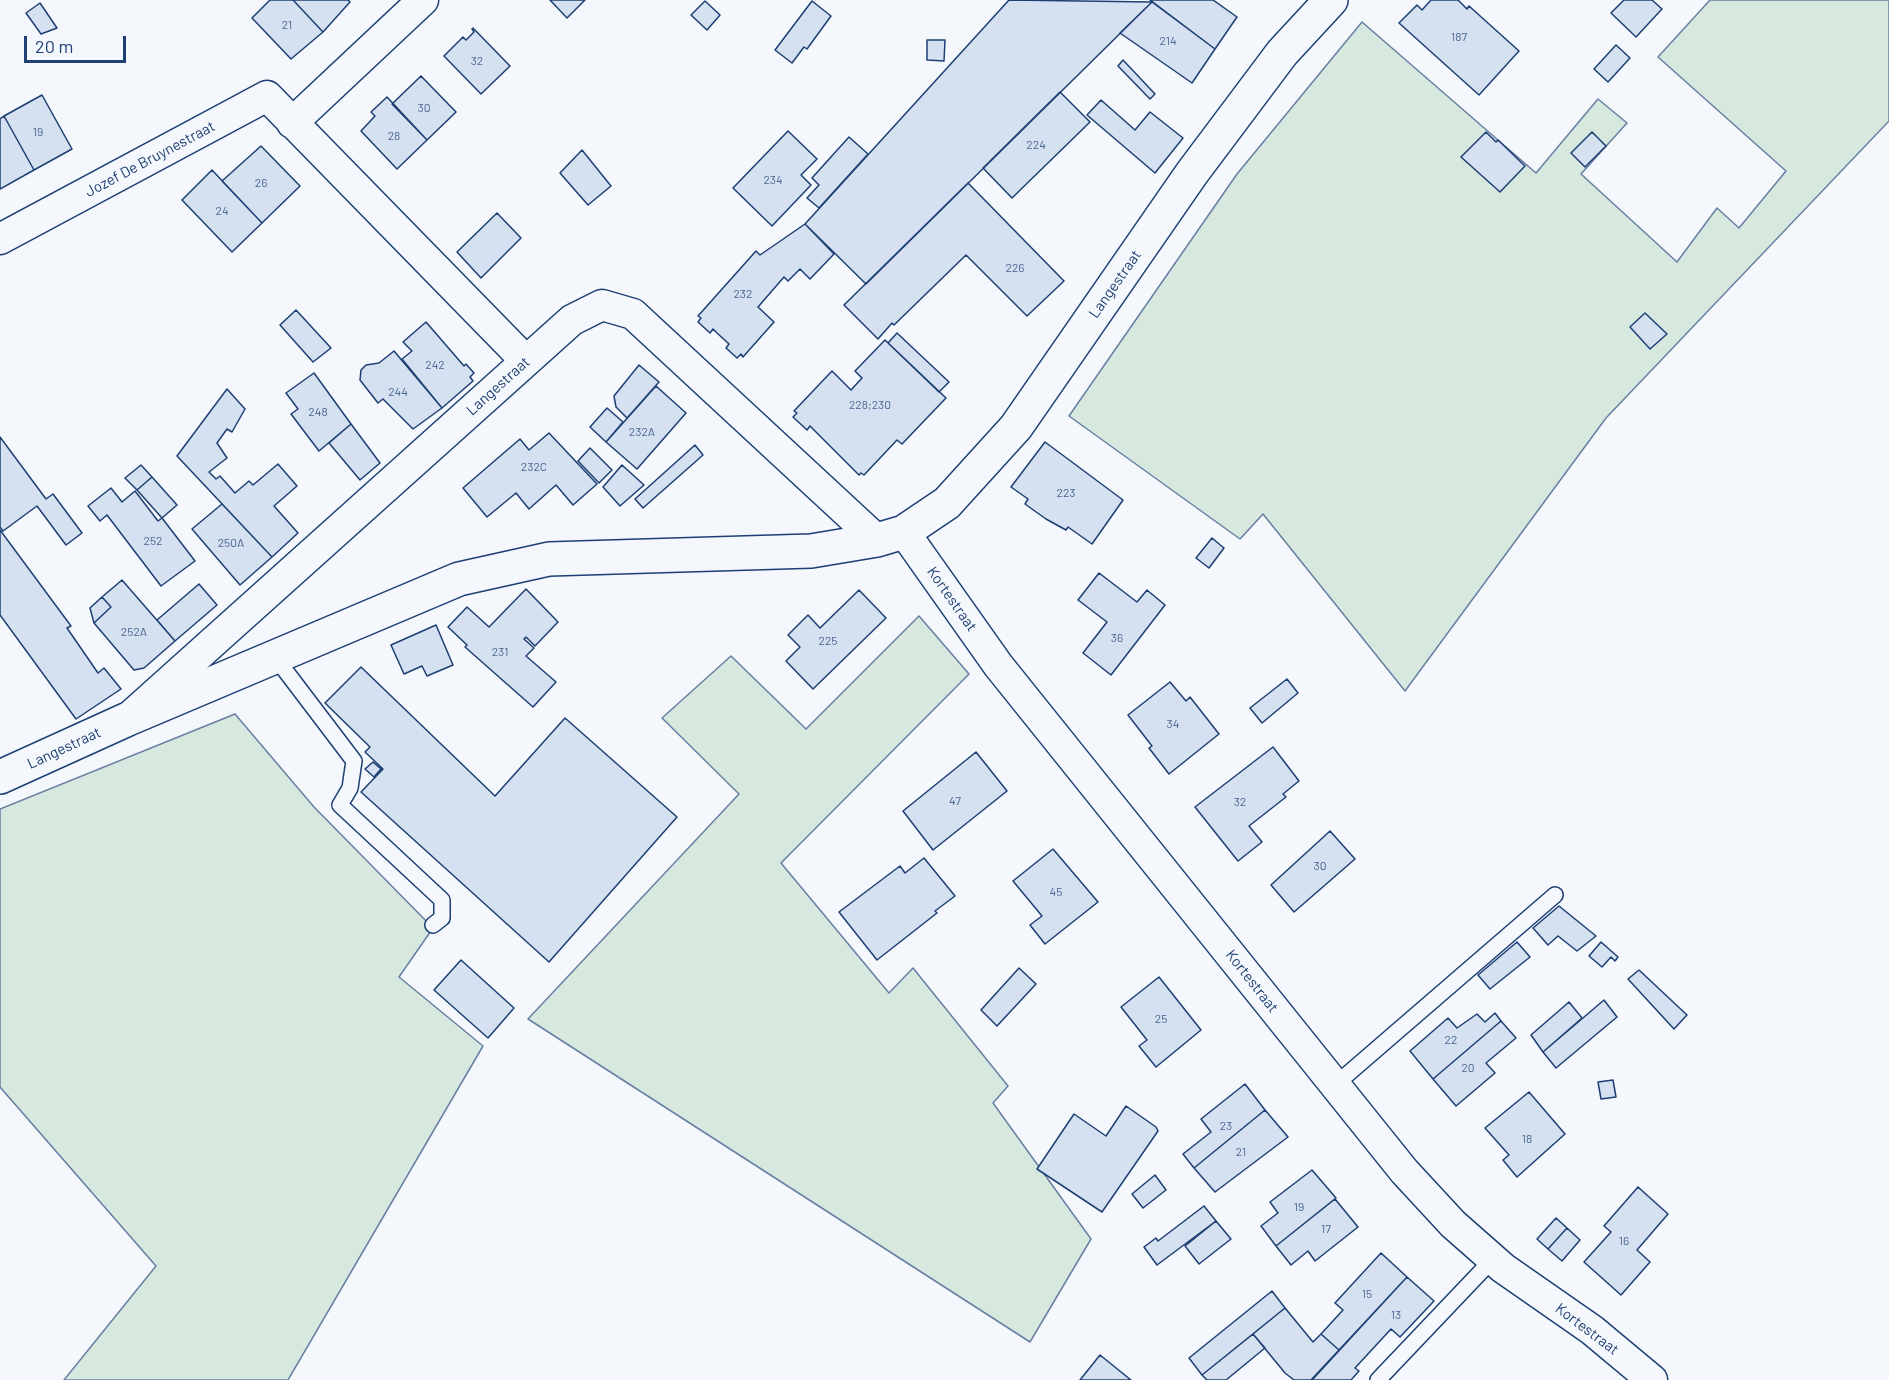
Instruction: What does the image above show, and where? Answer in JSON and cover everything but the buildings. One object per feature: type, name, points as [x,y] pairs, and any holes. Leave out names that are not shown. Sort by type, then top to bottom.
[{"type":"street","points":[[292,123],[423,0]]},
{"type":"street","name":"Langestraat","points":[[0,777],[128,719],[459,579],[549,559],[811,552],[890,536],[947,503],[1016,427],[1192,173],[1282,53],[1330,0]]},
{"type":"street","name":"Jozef De Bruynestraat","points":[[0,239],[267,96],[526,362]]},
{"type":"street","name":"Langestraat","points":[[128,719],[572,320],[602,305],[633,314],[890,536]]},
{"type":"street","name":"Kortestraat","points":[[890,536],[999,665],[1404,1171],[1454,1224],[1493,1258],[1592,1330],[1652,1380]]},
{"type":"lane","points":[[275,657],[354,761],[350,788],[340,805],[442,900],[442,918],[433,925]]},
{"type":"lane","points":[[1335,1085],[1555,895]]},
{"type":"lane","points":[[1378,1380],[1493,1258]]},
{"type":"shaded area","points":[[1710,0],[1889,0],[1889,121],[1606,418],[1405,691],[1263,514],[1240,539],[1069,416],[1237,174],[1362,22],[1536,173],[1598,99],[1627,123],[1581,174],[1677,262],[1717,208],[1739,228],[1786,171],[1658,57]]},
{"type":"shaded area","points":[[919,616],[969,674],[781,863],[889,993],[913,968],[1008,1086],[993,1103],[1091,1239],[1030,1342],[528,1019],[739,794],[662,718],[731,656],[806,729]]},
{"type":"shaded area","points":[[235,714],[314,807],[433,928],[399,977],[483,1046],[288,1380],[64,1380],[156,1266],[0,1087],[0,809]]}]
